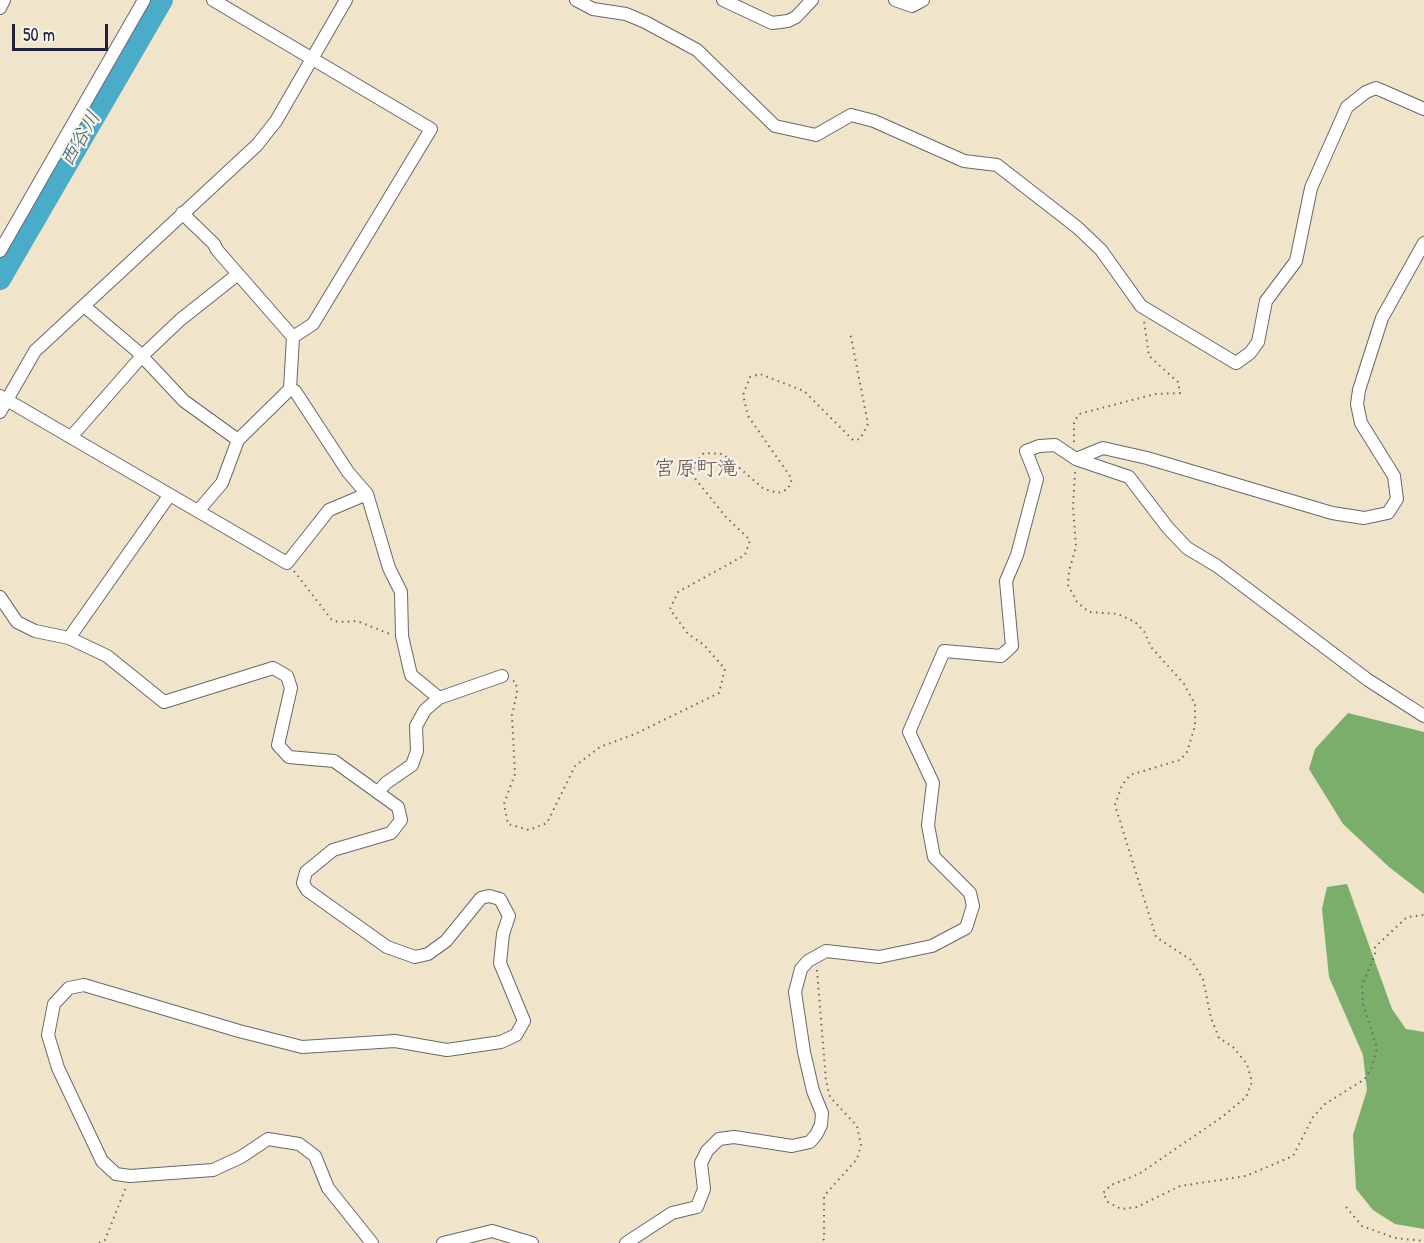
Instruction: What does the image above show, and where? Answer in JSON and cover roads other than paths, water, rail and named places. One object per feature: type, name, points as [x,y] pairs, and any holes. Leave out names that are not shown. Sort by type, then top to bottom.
[{"type":"street","points":[[0,8],[4,0]]},
{"type":"street","points":[[0,251],[144,0]]},
{"type":"street","points":[[213,0],[431,129],[313,324],[292,337]]},
{"type":"street","points":[[0,412],[4,398],[34,351],[257,146],[276,121],[346,0]]},
{"type":"street","points":[[576,0],[593,9],[626,14],[697,50],[776,126],[816,135],[851,115],[874,121],[964,161],[997,165],[1078,228],[1101,250],[1142,306],[1236,363],[1250,353],[1258,342],[1266,301],[1296,261],[1311,188],[1347,107],[1366,92],[1376,88],[1424,109]]},
{"type":"street","points":[[723,0],[772,23],[788,21],[796,17],[812,0]]},
{"type":"street","points":[[895,0],[912,6],[923,0]]},
{"type":"street","points":[[182,213],[214,244],[292,337],[290,389],[238,440],[222,483],[198,511]]},
{"type":"street","points":[[1076,459],[1103,448],[1147,458],[1332,513],[1364,518],[1388,513],[1397,499],[1394,476],[1361,423],[1358,397],[1382,318],[1424,243]]},
{"type":"street","points":[[71,437],[142,356],[180,320],[238,274]]},
{"type":"street","points":[[84,306],[142,356],[184,401],[238,440]]},
{"type":"street","points":[[290,389],[295,392],[348,472],[367,494],[389,568],[401,592],[402,636],[411,675],[439,698]]},
{"type":"street","points":[[4,398],[287,563],[329,510],[367,494]]},
{"type":"street","points":[[626,1243],[672,1213],[696,1207],[704,1189],[700,1163],[707,1151],[719,1139],[734,1137],[792,1146],[810,1142],[816,1135],[821,1125],[822,1113],[813,1091],[804,1052],[795,992],[801,969],[808,961],[826,951],[879,957],[933,946],[966,928],[973,906],[970,893],[934,857],[928,825],[933,783],[909,732],[944,651],[1001,656],[1012,646],[1006,581],[1017,555],[1037,479],[1026,451],[1039,446],[1055,445],[1076,459],[1129,477],[1168,528],[1187,548],[1216,566],[1368,680],[1424,716]]},
{"type":"street","points":[[69,638],[169,496]]},
{"type":"street","points":[[0,597],[17,622],[35,631],[69,638],[107,656],[164,702],[273,668],[287,676],[291,688],[278,745],[289,757],[334,761],[379,791],[398,807],[401,820],[391,833],[333,850],[306,872],[303,883],[307,890],[387,947],[415,957],[428,954],[446,941],[481,898],[489,896],[500,899],[509,915],[503,934],[500,963],[524,1021],[516,1035],[501,1042],[447,1050],[395,1041],[302,1047],[239,1032],[84,985],[69,988],[54,1004],[48,1035],[58,1068],[102,1161],[116,1174],[130,1176],[213,1170],[268,1139],[299,1144],[315,1156],[328,1188],[372,1243]]},
{"type":"street","points":[[379,791],[386,783],[412,765],[417,751],[416,726],[424,710],[439,698],[502,676]]},
{"type":"street","points":[[443,1243],[492,1231],[532,1243]]},
{"type":"waterway","name":"西谷川","points":[[0,279],[162,0]]},
{"type":"district","name":"宮原町滝","points":[[696,469]]}]
